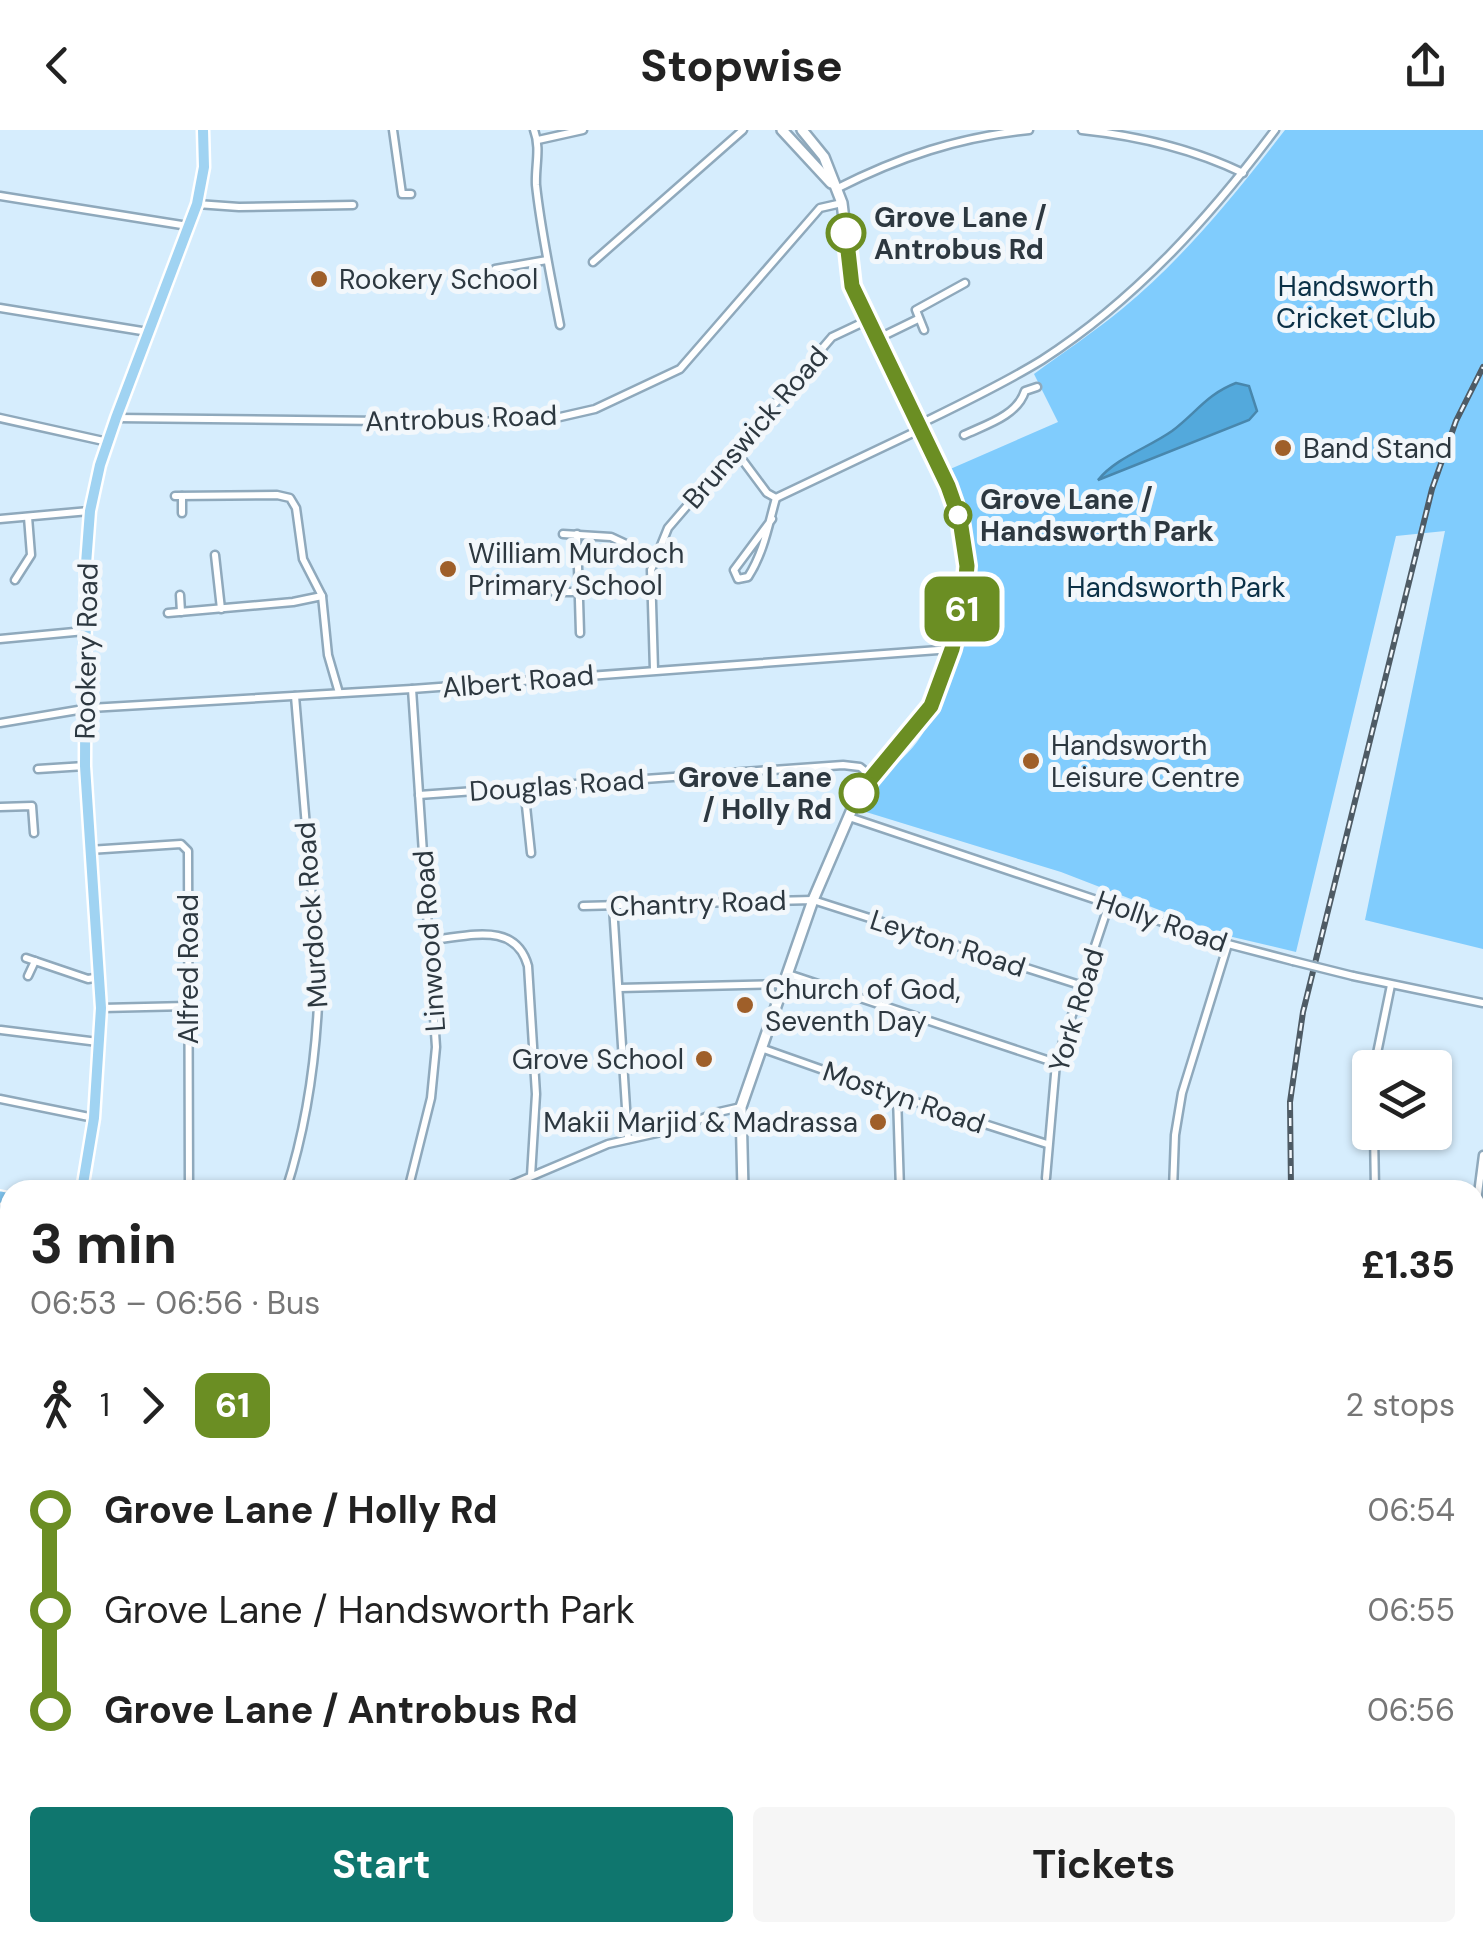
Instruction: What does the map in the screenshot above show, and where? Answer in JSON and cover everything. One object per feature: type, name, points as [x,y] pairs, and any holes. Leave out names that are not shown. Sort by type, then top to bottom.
[{"type":"main road","name":"Rookery Road","points":[[84,1180],[94,1118],[101,1008],[85,766],[90,511],[116,418],[197,204],[204,167],[203,130]]},
{"type":"street","points":[[393,130],[402,194],[411,194]]},
{"type":"street","points":[[534,130],[538,140],[536,179],[560,325]]},
{"type":"street","points":[[538,140],[582,130]]},
{"type":"street","points":[[593,262],[743,130]]},
{"type":"street","points":[[782,130],[836,188]]},
{"type":"street","points":[[743,1180],[741,1107],[813,900],[848,816],[871,776],[907,739],[931,706],[952,649],[964,599],[965,545],[954,501],[852,286],[842,203],[824,157],[802,130]]},
{"type":"street","points":[[836,188],[885,164],[943,144],[1029,130]]},
{"type":"street","points":[[1082,130],[1131,136],[1204,154],[1243,173]]},
{"type":"street","points":[[776,498],[1016,375],[1117,305],[1190,234],[1275,130]]},
{"type":"street","points":[[0,196],[190,226]]},
{"type":"street","name":"Antrobus Road","points":[[116,418],[472,422],[548,420],[595,409],[680,369],[820,208],[842,203]]},
{"type":"street","points":[[197,204],[354,205]]},
{"type":"street","points":[[501,254],[499,269],[547,260]]},
{"type":"street","points":[[924,330],[916,310],[965,283]]},
{"type":"street","points":[[0,308],[148,332]]},
{"type":"street","points":[[877,339],[918,319]]},
{"type":"street","name":"Brunswick Road","points":[[654,670],[649,588],[654,558],[668,528],[832,337],[868,320]]},
{"type":"street","points":[[1016,375],[1025,392]]},
{"type":"street","points":[[964,436],[1005,416],[1025,392],[1037,387]]},
{"type":"street","points":[[0,418],[108,442]]},
{"type":"street","points":[[735,450],[767,494],[776,498]]},
{"type":"street","points":[[182,513],[179,496],[290,498],[296,508],[303,559],[322,596],[328,655],[338,692]]},
{"type":"street","points":[[772,519],[734,570],[738,579],[748,577],[753,569],[772,519],[776,498]]},
{"type":"street","points":[[0,519],[90,511]]},
{"type":"street","points":[[15,580],[31,555],[28,516]]},
{"type":"street","points":[[563,534],[612,537],[654,558]]},
{"type":"street","points":[[577,534],[580,633]]},
{"type":"street","points":[[215,555],[221,609]]},
{"type":"street","points":[[554,592],[580,592]]},
{"type":"street","points":[[180,595],[180,612]]},
{"type":"street","points":[[168,612],[322,596]]},
{"type":"street","points":[[0,639],[86,630]]},
{"type":"street","name":"Albert Road","points":[[0,723],[85,708],[412,690],[952,649]]},
{"type":"street","name":"Linwood Road","points":[[410,1180],[431,1098],[436,1047],[412,690]]},
{"type":"street","name":"Murdock Road","points":[[289,1180],[311,1084],[318,1028],[318,982],[295,696]]},
{"type":"street","name":"Douglas Road","points":[[419,795],[843,765],[860,767],[871,776]]},
{"type":"street","points":[[38,769],[85,766]]},
{"type":"street","points":[[524,788],[530,853]]},
{"type":"street","points":[[0,807],[32,806],[34,833]]},
{"type":"street","name":"Holly Road","points":[[848,816],[1228,944],[1391,985],[1483,1003]]},
{"type":"street","name":"Alfred Road","points":[[89,850],[186,846],[189,1180]]},
{"type":"street","name":"Chantry Road","points":[[583,906],[813,900]]},
{"type":"street","name":"Leyton Road","points":[[813,900],[1083,986]]},
{"type":"street","name":"York Road","points":[[1046,1178],[1056,1063],[1110,903]]},
{"type":"street","points":[[614,905],[628,1139]]},
{"type":"street","points":[[428,940],[508,936],[522,947],[528,966],[536,1094],[530,1176]]},
{"type":"street","points":[[1173,1180],[1182,1093],[1228,944]]},
{"type":"street","points":[[26,958],[88,979],[101,976]]},
{"type":"street","points":[[28,976],[35,961]]},
{"type":"street","points":[[619,988],[786,980],[1056,1063]]},
{"type":"street","points":[[1378,1050],[1391,985]]},
{"type":"street","points":[[101,1008],[188,1006]]},
{"type":"street","points":[[0,1030],[99,1042]]},
{"type":"street","name":"Mostyn Road","points":[[761,1048],[1048,1144]]},
{"type":"street","points":[[896,1096],[900,1180]]},
{"type":"street","points":[[0,1100],[94,1118]]},
{"type":"street","points":[[521,1180],[628,1139],[675,1129],[741,1107]]},
{"type":"street","points":[[1374,1150],[1375,1180]]},
{"type":"street","points":[[1478,1180],[1483,1155]]},
{"type":"green space","name":"Handsworth Park","points":[[1285,130],[1483,130],[1483,949],[1365,920],[1445,531],[1396,536],[1296,952],[1224,935],[1061,872],[866,812],[865,808],[873,789],[926,727],[965,624],[970,599],[970,550],[959,498],[948,470],[1058,422],[1034,374],[1111,317],[1167,268]]},
{"type":"shaded area","points":[[1236,383],[1249,386],[1257,411],[1249,420],[1098,480],[1123,459],[1172,431],[1202,404]]},
{"type":"railway","points":[[1291,1180],[1290,1102],[1303,1012],[1432,489],[1456,421],[1483,367]]},
{"type":"bus line","name":"61","points":[[846,233],[852,286],[948,486],[960,520],[967,566],[960,618],[931,706],[859,793]]},
{"type":"place","name":"Grove Lane / Antrobus Rd","points":[[846,233]]},
{"type":"place","name":"Rookery School","points":[[319,279]]},
{"type":"place","name":"Band Stand","points":[[1283,448]]},
{"type":"place","name":"Grove Lane / Handsworth Park","points":[[958,515]]},
{"type":"place","name":"William Murdoch Primary School","points":[[448,569]]},
{"type":"place","name":"Handsworth Leisure Centre","points":[[1031,761]]},
{"type":"place","name":"Grove Lane / Holly Rd","points":[[859,793]]},
{"type":"place","name":"Church of God, Seventh Day","points":[[745,1005]]},
{"type":"place","name":"Grove School","points":[[704,1059]]},
{"type":"place","name":"Makii Marjid & Madrassa","points":[[878,1122]]},
{"type":"park label","name":"Handsworth Cricket Club","points":[[1356,302]]}]
